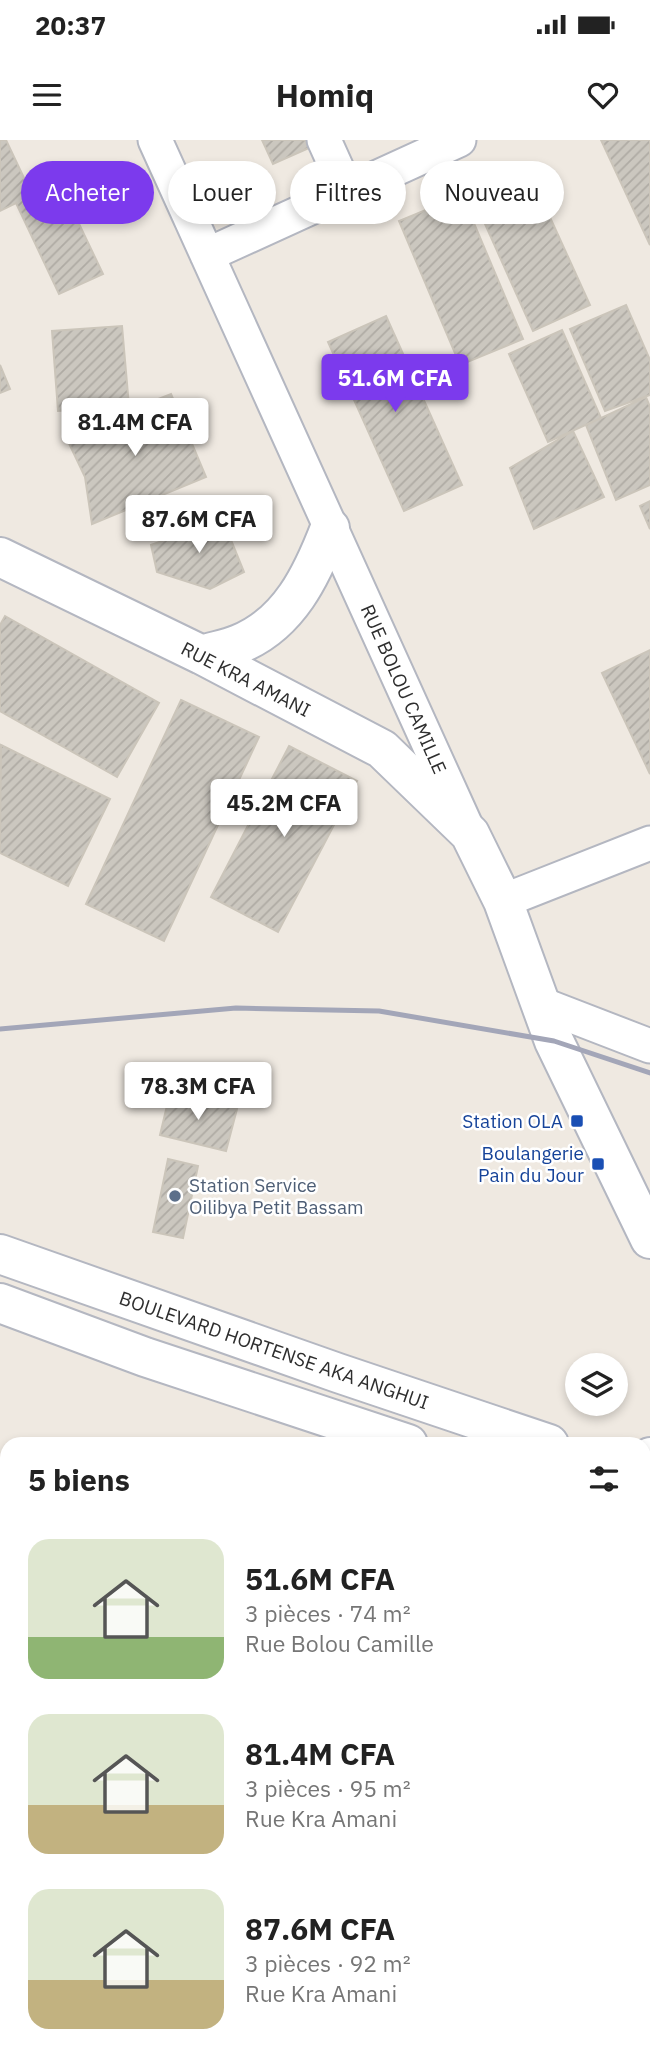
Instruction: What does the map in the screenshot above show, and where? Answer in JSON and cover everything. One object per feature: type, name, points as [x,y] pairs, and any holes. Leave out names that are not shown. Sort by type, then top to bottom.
[{"type":"street","name":"RUE BOLOU CAMILLE","points":[[155,140],[330,528],[503,901],[554,1041],[650,1239]]},
{"type":"street","points":[[324,140],[333,161]]},
{"type":"street","points":[[406,164],[459,140]]},
{"type":"street","points":[[207,255],[290,217]]},
{"type":"street","points":[[202,655],[240,644],[268,627],[293,602],[314,569],[330,528]]},
{"type":"street","name":"RUE KRA AMANI","points":[[0,557],[202,655],[382,749],[470,834]]},
{"type":"street","points":[[503,901],[650,843]]},
{"type":"street","points":[[541,1004],[650,1046]]},
{"type":"street","name":"BOULEVARD HORTENSE AKA ANGHUI","points":[[0,1254],[528,1437]]},
{"type":"street","points":[[0,1303],[145,1357],[387,1437]]},
{"type":"building","points":[[0,140],[6,140],[21,172],[21,214],[16,203],[0,211]]},
{"type":"building","points":[[262,140],[316,140],[318,144],[276,163],[272,161]]},
{"type":"building","points":[[601,140],[650,140],[650,245]]},
{"type":"building","points":[[420,212],[420,224],[474,224],[523,339],[460,365],[400,224],[406,224],[406,218]]},
{"type":"building","points":[[26,224],[79,224],[103,274],[59,294]]},
{"type":"building","points":[[485,224],[553,224],[590,305],[533,331]]},
{"type":"building","points":[[626,305],[650,360],[650,395],[605,411],[570,329]]},
{"type":"building","points":[[386,316],[462,485],[404,511],[328,342]]},
{"type":"building","points":[[122,326],[129,406],[58,411],[52,331]]},
{"type":"building","points":[[562,330],[601,418],[548,442],[509,354]]},
{"type":"building","points":[[0,365],[10,389],[0,393]]},
{"type":"building","points":[[171,394],[206,477],[92,524],[85,477],[65,435]]},
{"type":"building","points":[[646,397],[650,407],[650,485],[616,500],[586,425]]},
{"type":"building","points":[[573,431],[604,497],[534,529],[510,468]]},
{"type":"building","points":[[650,501],[650,529],[640,506]]},
{"type":"building","points":[[220,513],[244,572],[210,589],[157,572],[151,545],[182,534]]},
{"type":"building","points":[[5,616],[159,703],[117,777],[0,711],[0,625]]},
{"type":"building","points":[[650,650],[650,774],[602,673]]},
{"type":"building","points":[[181,700],[259,737],[164,941],[86,904]]},
{"type":"building","points":[[1,745],[110,799],[68,886],[0,853]]},
{"type":"building","points":[[289,746],[357,781],[278,932],[211,897]]},
{"type":"building","points":[[170,1093],[237,1109],[226,1151],[160,1135]]},
{"type":"building","points":[[168,1159],[198,1166],[183,1238],[153,1232]]},
{"type":"railway","points":[[0,1029],[236,1008],[379,1011],[554,1041],[650,1073]]},
{"type":"place","name":"Station OLA","points":[[577,1121]]},
{"type":"place","name":"Boulangerie Pain du Jour","points":[[598,1164]]},
{"type":"place","name":"Station Service Oilibya Petit Bassam","points":[[175,1196]]}]
